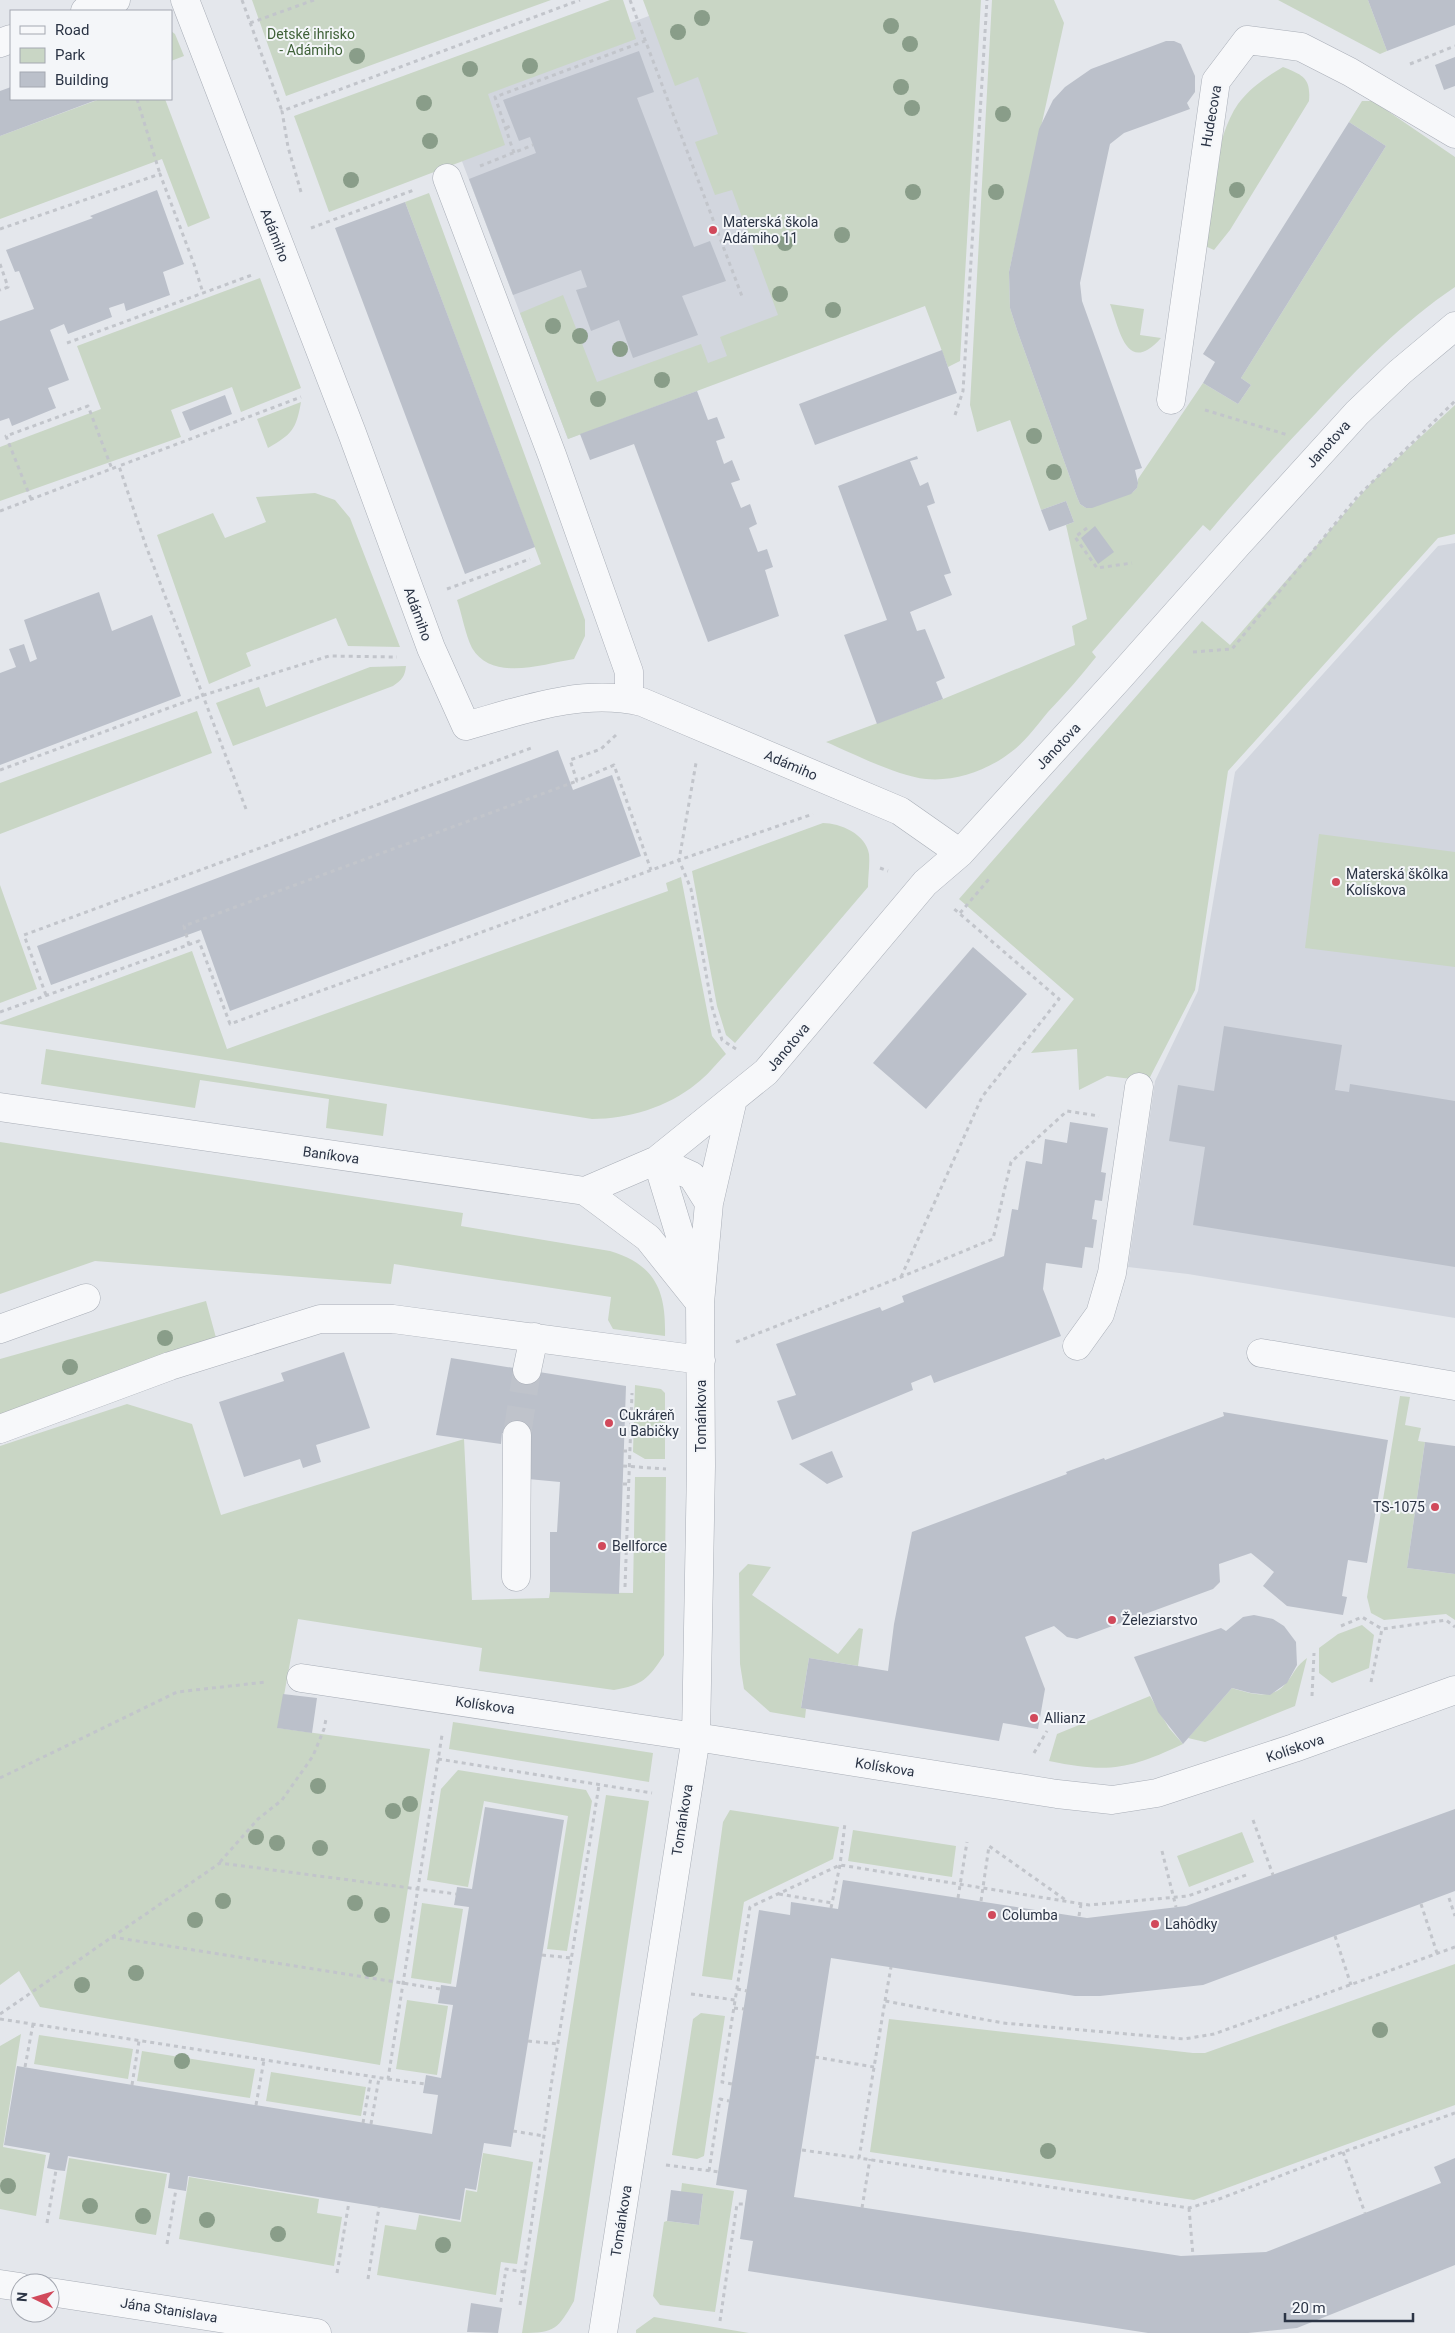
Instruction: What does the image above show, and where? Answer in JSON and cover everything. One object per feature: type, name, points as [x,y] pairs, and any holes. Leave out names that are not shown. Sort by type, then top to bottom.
[{"type":"street","points":[[88,10],[116,0]]},
{"type":"street","name":"Adámiho","points":[[185,0],[326,367],[431,648],[466,726],[554,700],[629,698],[900,811],[960,853]]},
{"type":"street","name":"Hudecova","points":[[1171,400],[1216,81],[1247,40],[1301,47],[1350,72],[1455,134]]},
{"type":"street","points":[[447,178],[552,455],[626,663],[629,672],[629,698]]},
{"type":"street","name":"Janotova","points":[[657,1160],[766,1072],[925,883],[960,853],[1120,678],[1357,413],[1400,372],[1455,326]]},
{"type":"street","points":[[1077,1346],[1100,1314],[1112,1273],[1139,1087]]},
{"type":"street","name":"Tománkova","points":[[603,2333],[696,1737],[701,1360],[700,1302],[709,1203],[733,1099]]},
{"type":"street","name":"Baníkova","points":[[0,1107],[585,1192]]},
{"type":"street","points":[[700,1302],[648,1238],[585,1192],[657,1160],[692,1176],[709,1203]]},
{"type":"street","name":"Tománkova","points":[[657,1160],[700,1302]]},
{"type":"street","points":[[0,1329],[86,1298]]},
{"type":"street","points":[[0,1428],[170,1366],[320,1319],[393,1319],[701,1360]]},
{"type":"street","points":[[527,1370],[534,1337]]},
{"type":"street","points":[[1261,1354],[1455,1386]]},
{"type":"street","points":[[516,1577],[517,1435]]},
{"type":"street","name":"Kolískova","points":[[301,1678],[696,1737],[1057,1794],[1112,1800],[1142,1796],[1176,1787],[1294,1748],[1455,1690]]},
{"type":"street","name":"Jána Stanislava","points":[[60,2294],[317,2333]]},
{"type":"path","points":[[242,0],[282,111],[288,147]]},
{"type":"path","points":[[250,24],[314,0]]},
{"type":"path","points":[[282,111],[580,0]]},
{"type":"path","points":[[630,0],[743,299]]},
{"type":"path","points":[[955,415],[963,391],[988,0]]},
{"type":"path","points":[[514,153],[495,97],[645,41]]},
{"type":"path","points":[[137,100],[160,174],[203,293]]},
{"type":"path","points":[[506,128],[513,125]]},
{"type":"path","points":[[311,228],[534,145]]},
{"type":"path","points":[[0,230],[160,174]]},
{"type":"path","points":[[67,343],[286,263]]},
{"type":"path","points":[[0,264],[8,287],[0,290]]},
{"type":"path","points":[[0,511],[306,395],[299,377],[326,367]]},
{"type":"path","points":[[1171,400],[1289,435]]},
{"type":"path","points":[[1190,652],[1232,649],[1358,496],[1455,401]]},
{"type":"path","points":[[31,499],[6,436],[88,406],[112,469]]},
{"type":"path","points":[[119,466],[146,546],[246,809]]},
{"type":"path","points":[[1087,528],[1075,537],[1097,568],[1132,563]]},
{"type":"path","points":[[442,591],[530,559]]},
{"type":"path","points":[[0,770],[204,696],[329,656],[407,657]]},
{"type":"path","points":[[577,781],[570,760],[601,749],[623,730]]},
{"type":"path","points":[[46,995],[24,935],[538,746]]},
{"type":"path","points":[[697,757],[679,860],[691,889],[712,1007],[722,1040],[738,1050]]},
{"type":"path","points":[[189,945],[184,926],[577,781],[614,765],[651,870]]},
{"type":"path","points":[[0,1012],[199,941],[230,1024],[651,870],[818,812]]},
{"type":"path","points":[[880,868],[925,883],[1059,999],[982,1097],[901,1278]]},
{"type":"path","points":[[960,913],[992,876]]},
{"type":"path","points":[[733,1343],[901,1278],[993,1239],[1011,1162],[1067,1111],[1134,1122]]},
{"type":"path","points":[[625,1586],[632,1393]]},
{"type":"path","points":[[623,1451],[630,1451]]},
{"type":"path","points":[[623,1466],[671,1469]]},
{"type":"path","points":[[622,1484],[629,1484]]},
{"type":"path","points":[[1340,1626],[1362,1617],[1382,1629],[1446,1620],[1455,1627]]},
{"type":"path","points":[[1370,1686],[1382,1629]]},
{"type":"path","points":[[1312,1696],[1314,1652]]},
{"type":"path","points":[[0,1778],[177,1692],[301,1678]]},
{"type":"path","points":[[0,2014],[220,1862],[258,1820],[282,1800],[313,1756],[324,1728],[331,1683]]},
{"type":"path","points":[[1032,1756],[1046,1731]]},
{"type":"path","points":[[388,2079],[438,1759],[660,1794]]},
{"type":"path","points":[[520,2305],[544,2136],[599,1785]]},
{"type":"path","points":[[1253,1820],[1273,1875]]},
{"type":"path","points":[[831,1908],[840,1865],[845,1823]]},
{"type":"path","points":[[958,1898],[967,1842]]},
{"type":"path","points":[[981,1901],[989,1846],[1068,1902]]},
{"type":"path","points":[[1162,1851],[1176,1907]]},
{"type":"path","points":[[220,1862],[456,1894]]},
{"type":"path","points":[[732,2084],[722,2082],[750,1907],[840,1865],[1089,1905],[1188,1896],[1249,1874]]},
{"type":"path","points":[[777,1894],[832,1903]]},
{"type":"path","points":[[1448,1898],[1455,1916]]},
{"type":"path","points":[[1079,1916],[1081,1904]]},
{"type":"path","points":[[1421,1904],[1436,1953]]},
{"type":"path","points":[[1335,1936],[1351,1985]]},
{"type":"path","points":[[111,1937],[440,1989]]},
{"type":"path","points":[[886,2001],[1003,2022],[1184,2039],[1214,2034],[1455,1947]]},
{"type":"path","points":[[542,1955],[572,1958]]},
{"type":"path","points":[[859,2158],[891,1967]]},
{"type":"path","points":[[737,1989],[747,1991]]},
{"type":"path","points":[[686,1994],[735,2000]]},
{"type":"path","points":[[734,2008],[744,2009]]},
{"type":"path","points":[[0,2019],[425,2084]]},
{"type":"path","points":[[25,2067],[33,2024]]},
{"type":"path","points":[[132,2085],[140,2041]]},
{"type":"path","points":[[528,2041],[559,2044]]},
{"type":"path","points":[[815,2057],[874,2067]]},
{"type":"path","points":[[256,2105],[264,2060]]},
{"type":"path","points":[[363,2123],[371,2077]]},
{"type":"path","points":[[371,2124],[379,2078]]},
{"type":"path","points":[[709,2171],[720,2099],[729,2101]]},
{"type":"path","points":[[802,2150],[1189,2208],[1219,2199],[1343,2152],[1455,2113]]},
{"type":"path","points":[[514,2131],[544,2136]]},
{"type":"path","points":[[1343,2152],[1365,2213]]},
{"type":"path","points":[[862,2208],[870,2159]]},
{"type":"path","points":[[660,2164],[719,2172]]},
{"type":"path","points":[[47,2223],[56,2170]]},
{"type":"path","points":[[167,2244],[176,2189]]},
{"type":"path","points":[[337,2274],[349,2202]]},
{"type":"path","points":[[720,2321],[737,2204],[745,2204]]},
{"type":"path","points":[[368,2279],[379,2207]]},
{"type":"path","points":[[1189,2208],[1193,2256]]},
{"type":"path","points":[[501,2302],[506,2269],[524,2272]]},
{"type":"shaded area","name":"Materská škola Adámiho 11","points":[[692,0],[947,200],[697,391],[568,439],[434,88]]},
{"type":"shaded area","name":"Materská škôlka Kolískova","points":[[1455,543],[1455,1318],[1188,1274],[1128,1267],[1155,1081],[1198,991],[1235,772],[1438,546]]},
{"type":"green space","name":"Detské ihrisko - Adámiho","points":[[252,0],[551,0],[286,96]]},
{"type":"green space","points":[[610,0],[623,0],[636,39],[488,94],[505,145],[329,212],[294,116]]},
{"type":"green space","points":[[643,0],[981,0],[960,361],[948,367],[925,306],[568,439],[520,313],[563,295],[597,382],[701,344],[708,363],[727,356],[720,337],[778,315],[732,190],[715,195],[695,142],[718,134],[698,77],[675,86]]},
{"type":"green space","points":[[992,0],[1054,0],[1064,23],[1009,272],[1010,308],[1077,497],[1080,504],[1086,508],[1133,492],[1137,488],[1138,479],[1203,383],[1238,404],[1251,385],[1241,378],[1386,146],[1349,122],[1362,101],[1373,101],[1455,157],[1455,287],[1417,315],[1365,362],[1276,456],[1210,531],[1203,525],[1092,652],[1096,657],[1019,745],[995,763],[973,773],[950,778],[926,779],[902,774],[826,742],[943,699],[1075,645],[1072,626],[1087,619],[1066,525],[1074,522],[1066,501],[1041,510],[1010,420],[977,432],[970,405]]},
{"type":"green space","points":[[1278,0],[1368,0],[1387,51],[1380,54]]},
{"type":"green space","points":[[172,32],[175,34],[184,56],[172,61]]},
{"type":"green space","points":[[1283,67],[1296,72],[1304,78],[1309,87],[1309,101],[1230,230],[1214,250],[1205,246],[1206,230],[1218,153],[1230,118],[1238,104],[1248,93]]},
{"type":"green space","points":[[97,100],[165,100],[210,218],[188,227],[162,159],[0,219],[0,136]]},
{"type":"green space","points":[[429,193],[585,620],[585,636],[574,659],[533,667],[505,668],[492,665],[481,658],[472,648],[467,637],[457,600],[541,564],[405,202]]},
{"type":"green space","points":[[260,278],[301,388],[241,412],[232,387],[171,410],[181,437],[0,501],[0,447],[101,409],[77,346]]},
{"type":"green space","points":[[1110,304],[1144,309],[1140,335],[1161,338],[1149,349],[1140,353],[1133,351],[1126,345],[1122,337]]},
{"type":"green space","points":[[301,402],[292,430],[283,439],[268,448],[257,419]]},
{"type":"green space","points":[[1455,405],[1455,534],[1438,538],[1228,771],[1195,990],[1148,1081],[1107,1076],[1079,1090],[1077,1049],[1031,1053],[1074,999],[959,899],[1202,621],[1230,645],[1372,482]]},
{"type":"green space","points":[[315,493],[335,500],[350,518],[400,647],[348,646],[336,618],[246,653],[251,666],[209,684],[157,535],[213,513],[225,538],[266,522],[256,497]]},
{"type":"green space","points":[[406,666],[402,678],[393,686],[233,746],[216,703],[259,687],[266,707],[370,667]]},
{"type":"green space","points":[[197,711],[212,753],[0,834],[0,783]]},
{"type":"green space","points":[[823,823],[837,825],[851,831],[863,841],[869,854],[868,887],[735,1043],[726,1035],[717,1006],[692,871]]},
{"type":"green space","points":[[1319,834],[1455,852],[1455,967],[1305,948]]},
{"type":"green space","points":[[681,877],[712,1036],[726,1054],[704,1077],[685,1092],[647,1110],[620,1117],[592,1119],[0,1024],[0,1022],[192,951],[227,1049],[668,891],[666,883]]},
{"type":"green space","points":[[0,885],[37,989],[0,1003]]},
{"type":"green space","points":[[46,1049],[387,1104],[383,1136],[326,1128],[329,1099],[200,1080],[195,1108],[41,1084]]},
{"type":"green space","points":[[0,1142],[463,1213],[461,1226],[610,1251],[638,1264],[648,1272],[655,1282],[663,1306],[665,1336],[613,1329],[608,1320],[611,1297],[394,1264],[391,1284],[95,1261],[0,1294]]},
{"type":"green space","points":[[206,1301],[218,1345],[0,1416],[0,1359]]},
{"type":"green space","points":[[635,1385],[661,1389],[665,1393],[665,1459],[645,1459],[633,1452]]},
{"type":"green space","points":[[1400,1396],[1410,1397],[1405,1425],[1421,1428],[1418,1441],[1425,1442],[1407,1568],[1455,1574],[1455,1620],[1446,1614],[1384,1620],[1371,1613],[1367,1597]]},
{"type":"green space","points":[[127,1404],[192,1424],[221,1515],[464,1439],[472,1600],[549,1598],[550,1592],[633,1593],[635,1477],[666,1477],[664,1655],[654,1670],[644,1680],[632,1686],[614,1690],[479,1671],[482,1648],[298,1619],[278,1728],[430,1749],[380,2065],[40,2007],[19,1971],[0,1985],[0,1446]]},
{"type":"green space","points":[[748,1564],[771,1567],[752,1595],[838,1654],[859,1628],[863,1629],[858,1666],[809,1658],[801,1707],[806,1709],[805,1718],[770,1712],[744,1689],[740,1664],[739,1573]]},
{"type":"green space","points":[[1362,1625],[1374,1635],[1369,1668],[1332,1683],[1319,1673],[1319,1648],[1338,1634]]},
{"type":"green space","points":[[1307,1658],[1295,1706],[1205,1742],[1188,1738],[1232,1688],[1254,1694],[1275,1692],[1287,1682],[1298,1666]]},
{"type":"green space","points":[[1150,1696],[1169,1728],[1183,1744],[1147,1759],[1117,1767],[1087,1767],[1049,1761],[1057,1734]]},
{"type":"green space","points":[[453,1722],[653,1753],[649,1782],[449,1749]]},
{"type":"green space","points":[[458,1770],[586,1790],[592,1801],[567,1951],[547,1949],[568,1816],[484,1801],[468,1887],[427,1880],[441,1789]]},
{"type":"green space","points":[[606,1795],[649,1801],[574,2301],[564,2318],[554,2328],[542,2332],[522,2333]]},
{"type":"green space","points":[[730,1810],[839,1827],[833,1859],[744,1902],[732,1980],[702,1976],[723,1822]]},
{"type":"green space","points":[[853,1830],[956,1846],[952,1877],[848,1861]]},
{"type":"green space","points":[[1242,1832],[1254,1862],[1189,1887],[1177,1856]]},
{"type":"green space","points":[[422,1903],[463,1909],[451,1984],[411,1978]]},
{"type":"green space","points":[[1455,1964],[1455,2105],[1194,2200],[870,2152],[889,2019],[1205,2053]]},
{"type":"green space","points":[[407,2000],[448,2006],[437,2075],[396,2069]]},
{"type":"green space","points":[[701,2013],[725,2016],[704,2156],[697,2159],[672,2155],[693,2019]]},
{"type":"green space","points":[[21,2034],[3,2147],[46,2155],[36,2216],[0,2209],[0,2046]]},
{"type":"green space","points":[[39,2035],[133,2049],[128,2079],[34,2064]]},
{"type":"green space","points":[[142,2051],[255,2069],[250,2098],[137,2081]]},
{"type":"green space","points":[[271,2072],[366,2087],[361,2116],[266,2101]]},
{"type":"green space","points":[[483,2153],[533,2162],[517,2264],[501,2262],[496,2295],[377,2275],[385,2225],[416,2230],[419,2215],[461,2222],[466,2190],[477,2192]]},
{"type":"green space","points":[[69,2158],[167,2174],[156,2235],[59,2219]]},
{"type":"green space","points":[[189,2177],[319,2199],[317,2213],[342,2217],[334,2266],[179,2239]]},
{"type":"green space","points":[[682,2183],[734,2191],[715,2312],[660,2305],[653,2296],[664,2222],[699,2225],[703,2195],[681,2192]]},
{"type":"green space","points":[[654,2317],[749,2333],[636,2333],[636,2330]]},
{"type":"building","points":[[1368,0],[1455,0],[1455,25],[1387,51]]},
{"type":"building","points":[[1166,41],[1174,41],[1181,44],[1195,76],[1195,92],[1187,103],[1190,109],[1124,133],[1110,144],[1080,283],[1082,301],[1142,468],[1135,470],[1138,483],[1137,488],[1131,494],[1092,508],[1086,508],[1080,504],[1077,497],[1017,330],[1010,308],[1009,272],[1039,129],[1053,100],[1065,87],[1091,69]]},
{"type":"building","name":"Materská škola Adámiho 11","points":[[639,51],[654,92],[637,98],[694,247],[710,241],[726,281],[682,296],[698,335],[633,358],[619,320],[591,331],[576,290],[587,287],[581,270],[513,295],[469,179],[536,153],[530,137],[519,141],[503,100]]},
{"type":"building","points":[[1455,57],[1455,86],[1444,90],[1435,65]]},
{"type":"building","points":[[10,87],[10,100],[96,100],[0,136],[0,91]]},
{"type":"building","points":[[1349,122],[1386,146],[1241,378],[1251,385],[1238,404],[1203,383],[1215,362],[1203,354]]},
{"type":"building","points":[[157,190],[184,264],[163,272],[170,295],[126,311],[124,303],[109,308],[112,317],[68,334],[64,324],[50,330],[69,380],[48,388],[56,408],[12,426],[9,418],[0,421],[0,321],[34,309],[19,271],[15,272],[6,250],[93,218],[90,216]]},
{"type":"building","points":[[405,202],[535,547],[465,574],[335,228]]},
{"type":"building","points":[[942,350],[957,393],[815,445],[799,404]]},
{"type":"building","points":[[697,391],[708,420],[717,417],[725,438],[716,441],[724,464],[732,460],[740,480],[731,483],[741,508],[750,504],[757,524],[749,528],[758,552],[767,549],[773,567],[765,570],[779,616],[708,642],[634,444],[590,460],[580,434]]},
{"type":"building","points":[[225,395],[232,414],[190,431],[182,412]]},
{"type":"building","points":[[917,456],[918,459],[910,461],[920,486],[928,482],[935,503],[927,506],[951,573],[944,575],[952,595],[910,612],[917,631],[925,629],[945,678],[936,682],[943,699],[877,724],[844,635],[887,620],[838,486]]},
{"type":"building","points":[[1066,501],[1074,522],[1049,531],[1041,510]]},
{"type":"building","points":[[1095,526],[1114,552],[1098,564],[1081,538]]},
{"type":"building","points":[[99,592],[112,631],[152,615],[181,696],[0,765],[0,673],[16,667],[9,649],[24,644],[30,662],[37,659],[24,620]]},
{"type":"building","points":[[558,750],[573,790],[612,775],[641,856],[230,1011],[201,930],[51,985],[37,946]]},
{"type":"building","points":[[973,947],[1027,994],[926,1109],[873,1063]]},
{"type":"building","points":[[1224,1026],[1342,1045],[1335,1090],[1349,1092],[1350,1084],[1455,1101],[1455,1267],[1193,1225],[1205,1147],[1169,1141],[1178,1085],[1214,1091]]},
{"type":"building","points":[[1070,1122],[1108,1128],[1101,1172],[1106,1173],[1102,1201],[1095,1200],[1092,1219],[1097,1220],[1093,1248],[1085,1247],[1082,1268],[1046,1263],[1043,1289],[1061,1336],[934,1383],[931,1375],[911,1383],[913,1390],[792,1440],[777,1401],[796,1395],[776,1344],[880,1307],[882,1311],[904,1302],[902,1296],[1004,1256],[1012,1209],[1018,1210],[1026,1161],[1042,1164],[1045,1139],[1067,1143]]},
{"type":"building","points":[[344,1352],[370,1428],[316,1445],[321,1462],[303,1468],[300,1459],[244,1477],[219,1402],[284,1381],[281,1373]]},
{"type":"building","points":[[451,1358],[626,1386],[619,1594],[550,1592],[550,1532],[557,1532],[560,1482],[528,1479],[530,1437],[502,1433],[501,1444],[436,1435]]},
{"type":"building","points":[[1223,1412],[1388,1440],[1367,1563],[1348,1560],[1342,1596],[1347,1597],[1343,1615],[1287,1606],[1263,1586],[1274,1572],[1251,1553],[1219,1564],[1220,1582],[1213,1589],[1077,1639],[1067,1637],[1054,1626],[1025,1637],[1045,1689],[1038,1729],[1003,1723],[999,1741],[801,1708],[809,1658],[888,1671],[894,1624],[912,1532],[1067,1474],[1066,1472],[1104,1458],[1105,1460],[1224,1416]]},
{"type":"building","name":"TS-1075","points":[[1425,1442],[1455,1446],[1455,1574],[1407,1568]]},
{"type":"building","points":[[832,1451],[843,1477],[827,1484],[799,1464]]},
{"type":"building","points":[[1254,1615],[1273,1619],[1284,1626],[1296,1642],[1297,1665],[1287,1683],[1270,1695],[1232,1688],[1183,1744],[1158,1712],[1134,1657],[1221,1628],[1226,1631],[1243,1617]]},
{"type":"building","points":[[283,1694],[317,1698],[312,1733],[277,1728]]},
{"type":"building","points":[[485,1807],[564,1820],[511,2147],[484,2143],[476,2190],[465,2188],[460,2220],[188,2176],[186,2191],[168,2188],[170,2173],[68,2156],[65,2171],[56,2170],[47,2168],[50,2153],[4,2145],[17,2066],[432,2134],[438,2095],[423,2093],[426,2075],[441,2078],[453,2005],[438,2003],[441,1985],[456,1987],[469,1907],[454,1905],[457,1887],[472,1889]]},
{"type":"building","points":[[1455,1809],[1455,1891],[1203,1985],[1100,1996],[1075,1996],[831,1958],[794,2197],[1181,2256],[1266,2252],[1441,2183],[1434,2167],[1455,2158],[1455,2265],[1297,2328],[1248,2333],[1148,2333],[748,2271],[753,2241],[740,2239],[747,2190],[716,2185],[759,1910],[790,1915],[791,1902],[838,1909],[843,1880],[1087,1918],[1186,1906]]},
{"type":"building","points":[[671,2190],[703,2194],[699,2225],[667,2221]]},
{"type":"building","points":[[471,2303],[502,2308],[498,2333],[467,2332]]},
{"type":"tunnel","points":[[517,1435],[527,1370]]},
{"type":"place","name":"Materská škola Adámiho 11","points":[[713,230]]},
{"type":"place","name":"Materská škôlka Kolískova","points":[[1336,882]]},
{"type":"place","name":"Cukráreň u Babičky","points":[[609,1423]]},
{"type":"place","name":"TS-1075","points":[[1435,1507]]},
{"type":"place","name":"Bellforce","points":[[602,1546]]},
{"type":"place","name":"Železiarstvo","points":[[1112,1620]]},
{"type":"place","name":"Allianz","points":[[1034,1718]]},
{"type":"place","name":"Columba","points":[[992,1915]]},
{"type":"place","name":"Lahôdky","points":[[1155,1924]]}]
